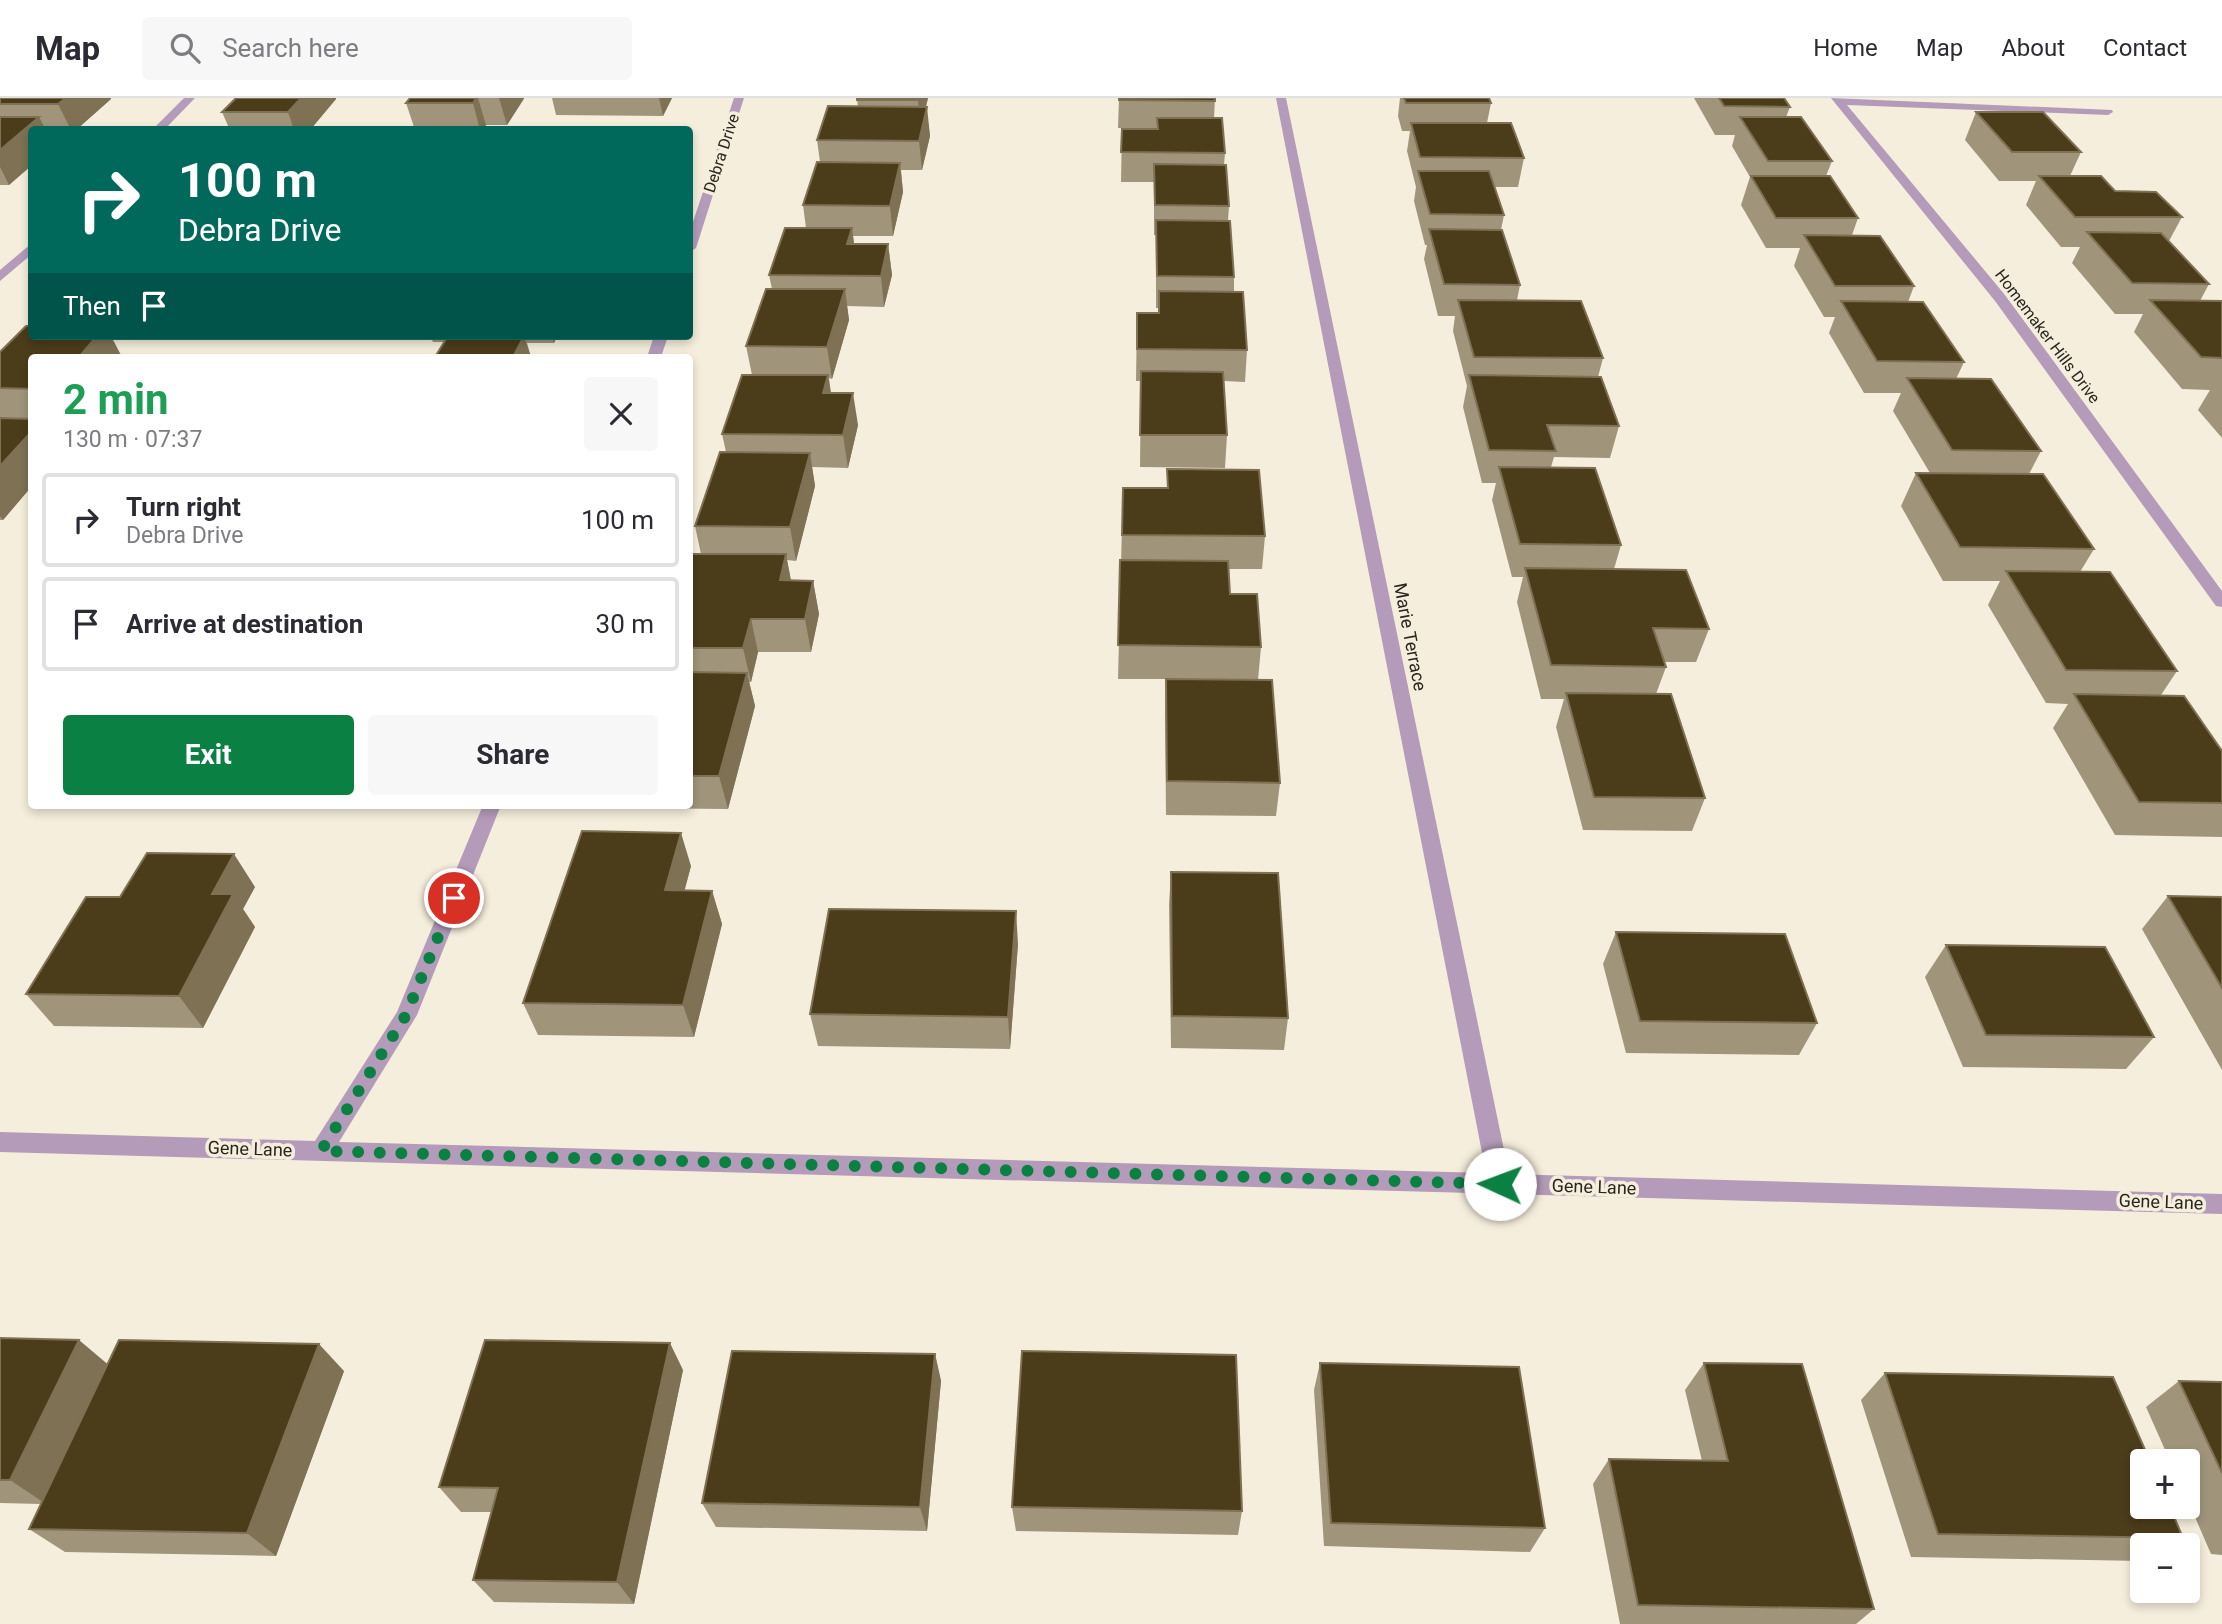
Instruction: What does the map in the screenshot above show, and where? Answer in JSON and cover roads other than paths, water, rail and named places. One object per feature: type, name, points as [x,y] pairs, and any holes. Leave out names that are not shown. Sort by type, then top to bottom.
[{"type":"street","points":[[161,126],[190,98]]},
{"type":"street","name":"Debra Drive","points":[[693,239],[739,98]]},
{"type":"street","name":"Marie Terrace","points":[[1281,98],[1500,1184]]},
{"type":"street","points":[[1837,99],[2108,112]]},
{"type":"street","name":"Homemaker Hills Drive","points":[[1837,99],[2000,299],[2222,602]]},
{"type":"street","points":[[0,277],[28,251]]},
{"type":"street","points":[[321,1151],[406,1015],[490,809]]},
{"type":"street","name":"Gene Lane","points":[[0,1142],[2222,1204]]}]
